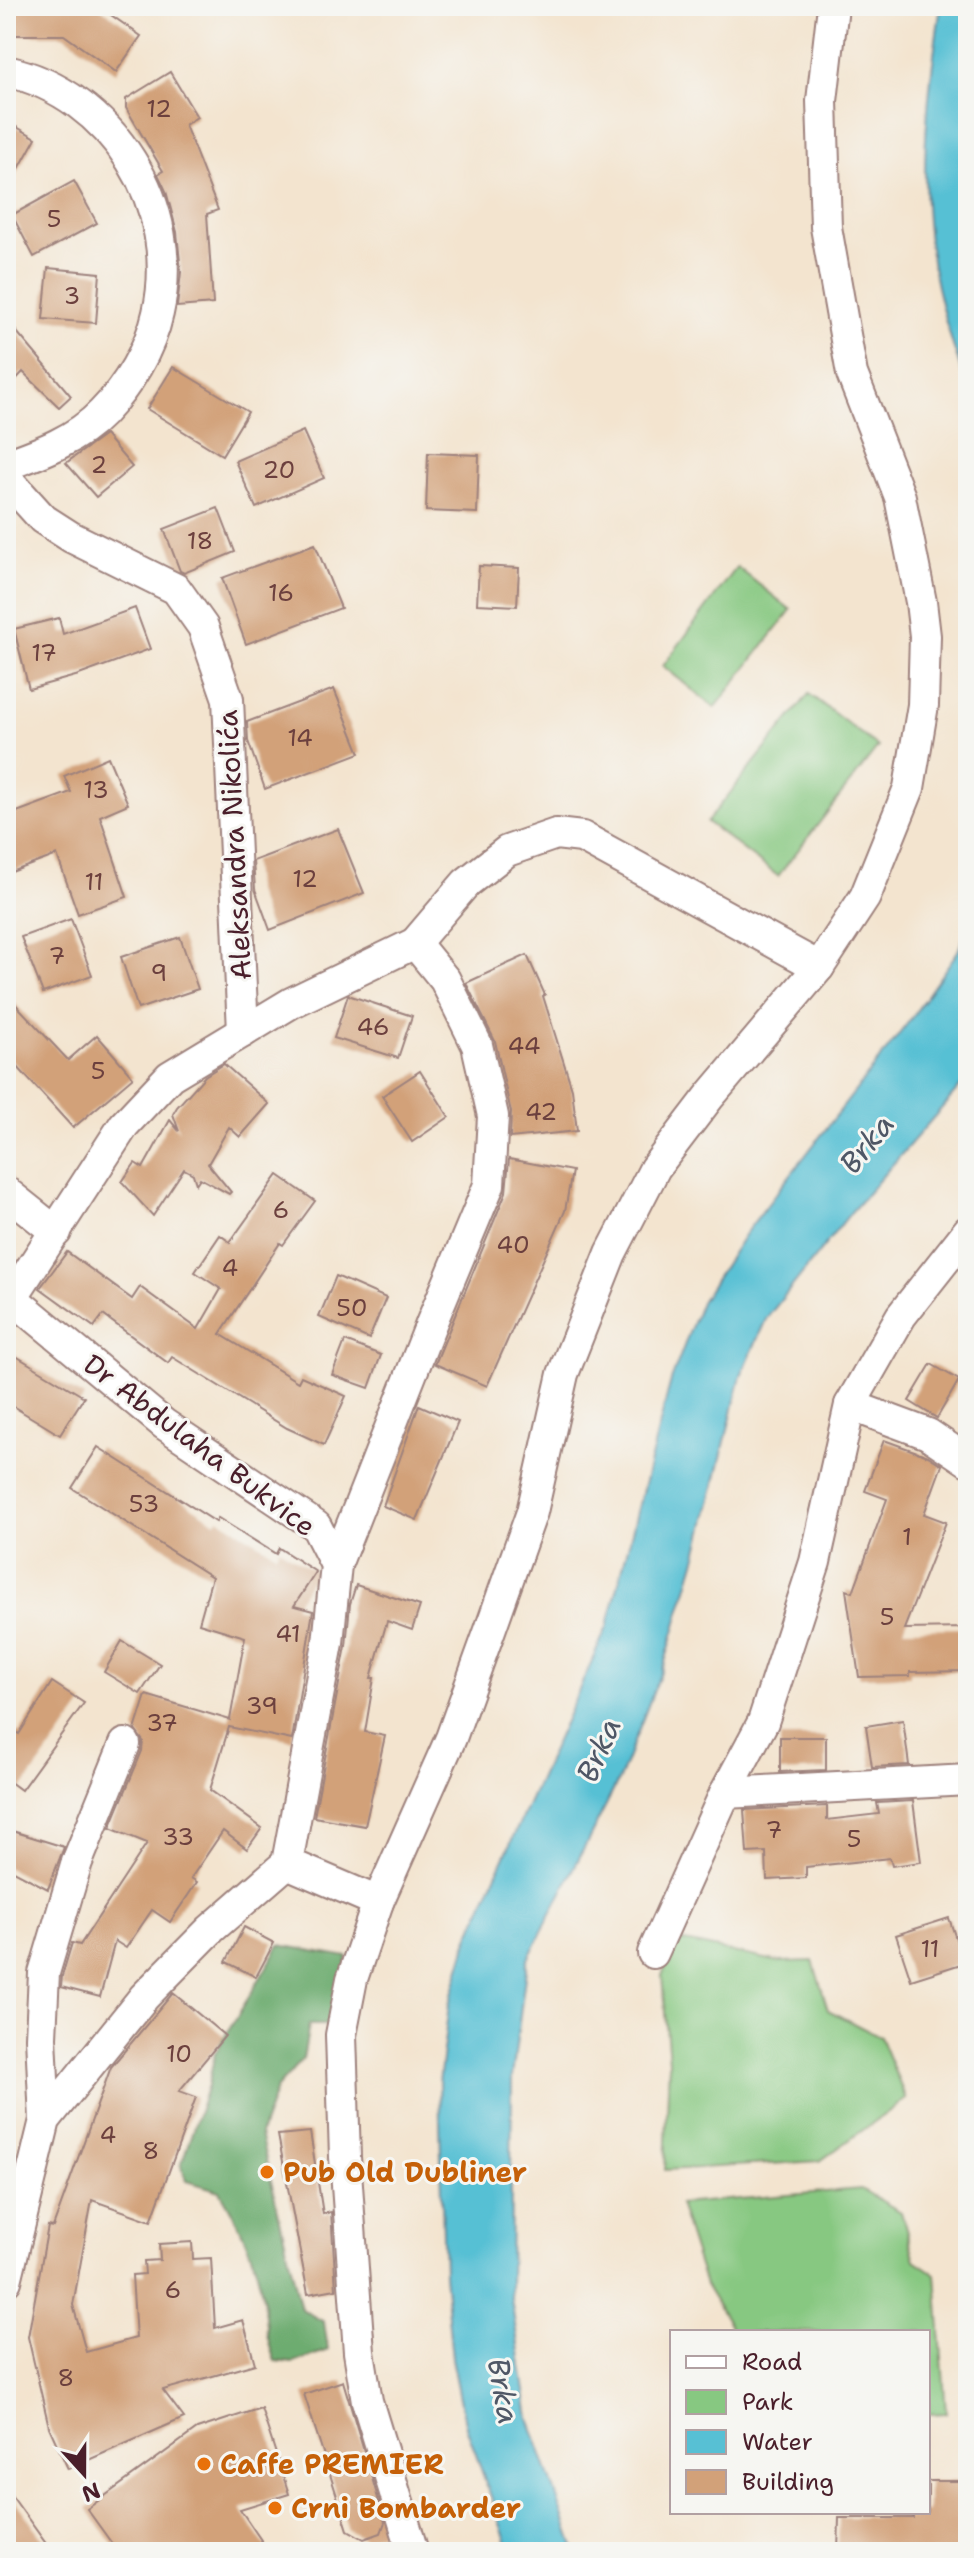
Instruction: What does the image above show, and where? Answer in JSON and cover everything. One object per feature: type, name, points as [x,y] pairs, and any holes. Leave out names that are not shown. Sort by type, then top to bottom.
[{"type":"street","points":[[413,2552],[367,2401],[359,2352],[345,2157],[341,2035],[352,1979],[378,1902],[451,1738],[532,1512],[563,1374],[611,1253],[655,1168],[710,1096],[819,967],[865,897],[909,788],[923,705],[921,602],[900,497],[852,374],[826,227],[822,101],[833,6]]},
{"type":"street","points":[[6,71],[30,77],[82,105],[123,146],[151,198],[163,255],[158,314],[137,368],[101,415],[53,449],[6,465]]},
{"type":"street","name":"Aleksandra Nikolića","points":[[6,478],[52,525],[176,589],[203,627],[228,699],[243,1032]]},
{"type":"street","points":[[9,1302],[124,1125],[170,1076],[291,1003],[415,943],[466,883],[507,851],[556,834],[582,837],[819,967]]},
{"type":"street","points":[[336,1565],[489,1185],[493,1116],[477,1045],[445,980],[415,943]]},
{"type":"street","points":[[6,1192],[56,1232]]},
{"type":"street","points":[[653,1953],[725,1793],[763,1722],[815,1562],[850,1405],[901,1316],[968,1231]]},
{"type":"street","name":"Dr Abdulaha Bukvice","points":[[9,1302],[164,1424],[316,1526],[336,1565],[328,1643],[287,1863]]},
{"type":"street","points":[[850,1405],[928,1434],[968,1461]]},
{"type":"street","points":[[6,2281],[45,2120],[41,2037],[44,1973],[77,1862],[125,1744]]},
{"type":"street","points":[[725,1793],[968,1780]]},
{"type":"street","points":[[45,2120],[144,1997],[211,1929],[287,1863],[378,1902]]},
{"type":"green space","points":[[737,567],[791,610],[715,708],[663,666]]},
{"type":"green space","points":[[809,694],[878,747],[778,876],[707,822]]},
{"type":"green space","points":[[675,1940],[780,1962],[813,1961],[828,2010],[880,2037],[906,2099],[820,2161],[665,2170],[669,2061],[662,1976]]},
{"type":"green space","points":[[280,1945],[348,1957],[330,2025],[309,2025],[303,2059],[276,2089],[260,2134],[301,2309],[324,2322],[328,2350],[293,2363],[275,2361],[258,2275],[245,2238],[227,2202],[220,2191],[187,2181],[181,2165],[208,2085],[215,2053]]},
{"type":"green space","points":[[861,2189],[901,2212],[915,2260],[936,2274],[946,2413],[930,2414],[930,2330],[733,2330],[705,2285],[679,2204]]},
{"type":"water","points":[[941,6],[968,6],[968,389],[954,349],[932,263],[925,194],[928,113]]},
{"type":"water","name":"Brka","points":[[968,926],[968,1078],[852,1211],[766,1319],[741,1376],[697,1555],[665,1662],[620,1777],[527,1961],[512,2077],[510,2292],[529,2418],[576,2552],[510,2552],[465,2423],[452,2358],[444,2274],[439,2082],[449,2005],[470,1934],[608,1625],[671,1380],[701,1302],[744,1235],[910,1020],[958,951]]},
{"type":"building","points":[[6,6],[98,6],[141,36],[116,72],[64,35],[6,35]]},
{"type":"building","points":[[170,72],[197,117],[185,125],[218,210],[207,214],[213,304],[177,307],[181,272],[177,232],[158,174],[163,171],[126,108],[126,99]]},
{"type":"building","points":[[6,121],[36,138],[6,192]]},
{"type":"building","points":[[74,181],[97,223],[34,257],[12,215]]},
{"type":"building","points":[[48,268],[100,273],[96,323],[43,319]]},
{"type":"building","points":[[6,319],[71,396],[59,407],[23,372],[6,390]]},
{"type":"building","points":[[173,367],[248,412],[222,455],[147,409]]},
{"type":"building","points":[[303,431],[324,478],[256,508],[235,461]]},
{"type":"building","points":[[105,435],[132,467],[96,497],[66,463]]},
{"type":"building","points":[[428,453],[479,455],[477,513],[426,511]]},
{"type":"building","points":[[218,508],[235,552],[184,573],[180,571],[164,529]]},
{"type":"building","points":[[315,544],[341,608],[246,644],[222,578]]},
{"type":"building","points":[[479,566],[519,568],[517,606],[477,604]]},
{"type":"building","points":[[135,608],[150,649],[79,675],[29,689],[14,629],[59,618],[63,634]]},
{"type":"building","points":[[334,689],[360,753],[265,789],[248,741],[247,722]]},
{"type":"building","points":[[108,757],[128,804],[100,816],[127,897],[78,914],[57,855],[6,874],[6,816],[71,792],[64,776]]},
{"type":"building","points":[[338,829],[364,893],[270,930],[255,889],[253,861]]},
{"type":"building","points":[[71,919],[92,975],[43,993],[21,937]]},
{"type":"building","points":[[180,937],[198,989],[138,1009],[121,957]]},
{"type":"building","points":[[527,955],[545,995],[572,1089],[577,1131],[510,1138],[511,1112],[495,1041],[466,983]]},
{"type":"building","points":[[6,994],[68,1060],[97,1035],[133,1077],[73,1128],[6,1054]]},
{"type":"building","points":[[348,995],[412,1016],[398,1058],[334,1038]]},
{"type":"building","points":[[224,1064],[269,1104],[240,1137],[229,1127],[208,1164],[231,1192],[229,1194],[200,1178],[196,1184],[193,1174],[184,1169],[153,1216],[122,1182],[135,1163],[143,1168],[170,1120],[179,1131],[173,1114],[177,1107],[205,1076]]},
{"type":"building","points":[[420,1071],[449,1117],[412,1142],[382,1096]]},
{"type":"building","points":[[509,1159],[572,1171],[565,1211],[487,1386],[435,1364],[506,1192]]},
{"type":"building","points":[[278,1175],[315,1201],[283,1245],[280,1243],[220,1334],[298,1382],[301,1376],[346,1396],[324,1445],[287,1428],[172,1357],[168,1363],[103,1315],[94,1327],[40,1288],[67,1252],[132,1299],[140,1287],[198,1329],[221,1289],[195,1272],[220,1235],[230,1242]]},
{"type":"building","points":[[336,1276],[386,1298],[369,1339],[319,1317]]},
{"type":"building","points":[[345,1341],[381,1355],[369,1388],[332,1375]]},
{"type":"building","points":[[6,1350],[84,1397],[60,1435],[6,1402]]},
{"type":"building","points":[[931,1364],[959,1380],[937,1418],[909,1401]]},
{"type":"building","points":[[419,1405],[458,1422],[417,1520],[383,1506]]},
{"type":"building","points":[[884,1440],[928,1456],[942,1465],[924,1514],[946,1522],[904,1629],[968,1628],[968,1671],[859,1677],[846,1590],[853,1592],[887,1499],[865,1491]]},
{"type":"building","points":[[98,1447],[216,1522],[218,1518],[276,1554],[279,1548],[316,1572],[294,1606],[313,1611],[292,1740],[229,1727],[210,1790],[262,1828],[247,1849],[223,1831],[191,1878],[197,1882],[170,1922],[152,1910],[126,1948],[115,1941],[100,1997],[61,1987],[62,1976],[72,1943],[80,1945],[147,1843],[110,1828],[142,1751],[143,1741],[135,1730],[146,1695],[230,1720],[245,1637],[199,1623],[212,1577],[72,1488]]},
{"type":"building","points":[[356,1585],[420,1606],[412,1630],[387,1621],[371,1678],[374,1678],[365,1732],[385,1736],[365,1826],[314,1817],[346,1646],[350,1604]]},
{"type":"building","points":[[122,1641],[160,1664],[140,1694],[104,1672]]},
{"type":"building","points":[[52,1682],[84,1703],[21,1790],[6,1779],[6,1724],[19,1734]]},
{"type":"building","points":[[903,1720],[909,1765],[872,1767],[866,1726]]},
{"type":"building","points":[[780,1737],[826,1737],[826,1770],[780,1772]]},
{"type":"building","points":[[913,1801],[921,1862],[892,1866],[890,1858],[806,1867],[806,1878],[767,1880],[766,1852],[747,1853],[744,1810],[827,1806],[827,1820],[879,1814],[877,1803]]},
{"type":"building","points":[[6,1829],[64,1847],[48,1889],[6,1867]]},
{"type":"building","points":[[949,1918],[964,1963],[911,1980],[896,1935]]},
{"type":"building","points":[[244,1927],[274,1943],[256,1977],[226,1962]]},
{"type":"building","points":[[173,1993],[225,2036],[179,2091],[196,2097],[151,2221],[92,2200],[73,2305],[86,2352],[136,2338],[132,2275],[145,2274],[144,2261],[160,2260],[159,2244],[192,2242],[193,2259],[211,2258],[215,2328],[243,2320],[255,2364],[163,2390],[184,2418],[68,2469],[49,2427],[28,2337],[48,2226],[53,2227],[111,2067]]},
{"type":"building","points":[[310,2132],[323,2214],[331,2212],[336,2289],[308,2294],[278,2135]]},
{"type":"building","points":[[343,2381],[385,2522],[381,2533],[364,2539],[348,2530],[304,2394]]},
{"type":"building","points":[[261,2408],[289,2494],[240,2509],[269,2552],[118,2552],[87,2509],[197,2429]]},
{"type":"building","points":[[930,2481],[968,2481],[968,2552],[838,2552],[839,2518],[913,2518],[913,2514],[930,2514]]},
{"type":"building","points":[[6,2488],[52,2552],[6,2552]]},
{"type":"place","name":"Pub Old Dubliner","points":[[267,2172]]},
{"type":"place","name":"Caffe PREMIER","points":[[204,2464]]},
{"type":"place","name":"Crni Bombarder","points":[[275,2508]]}]
